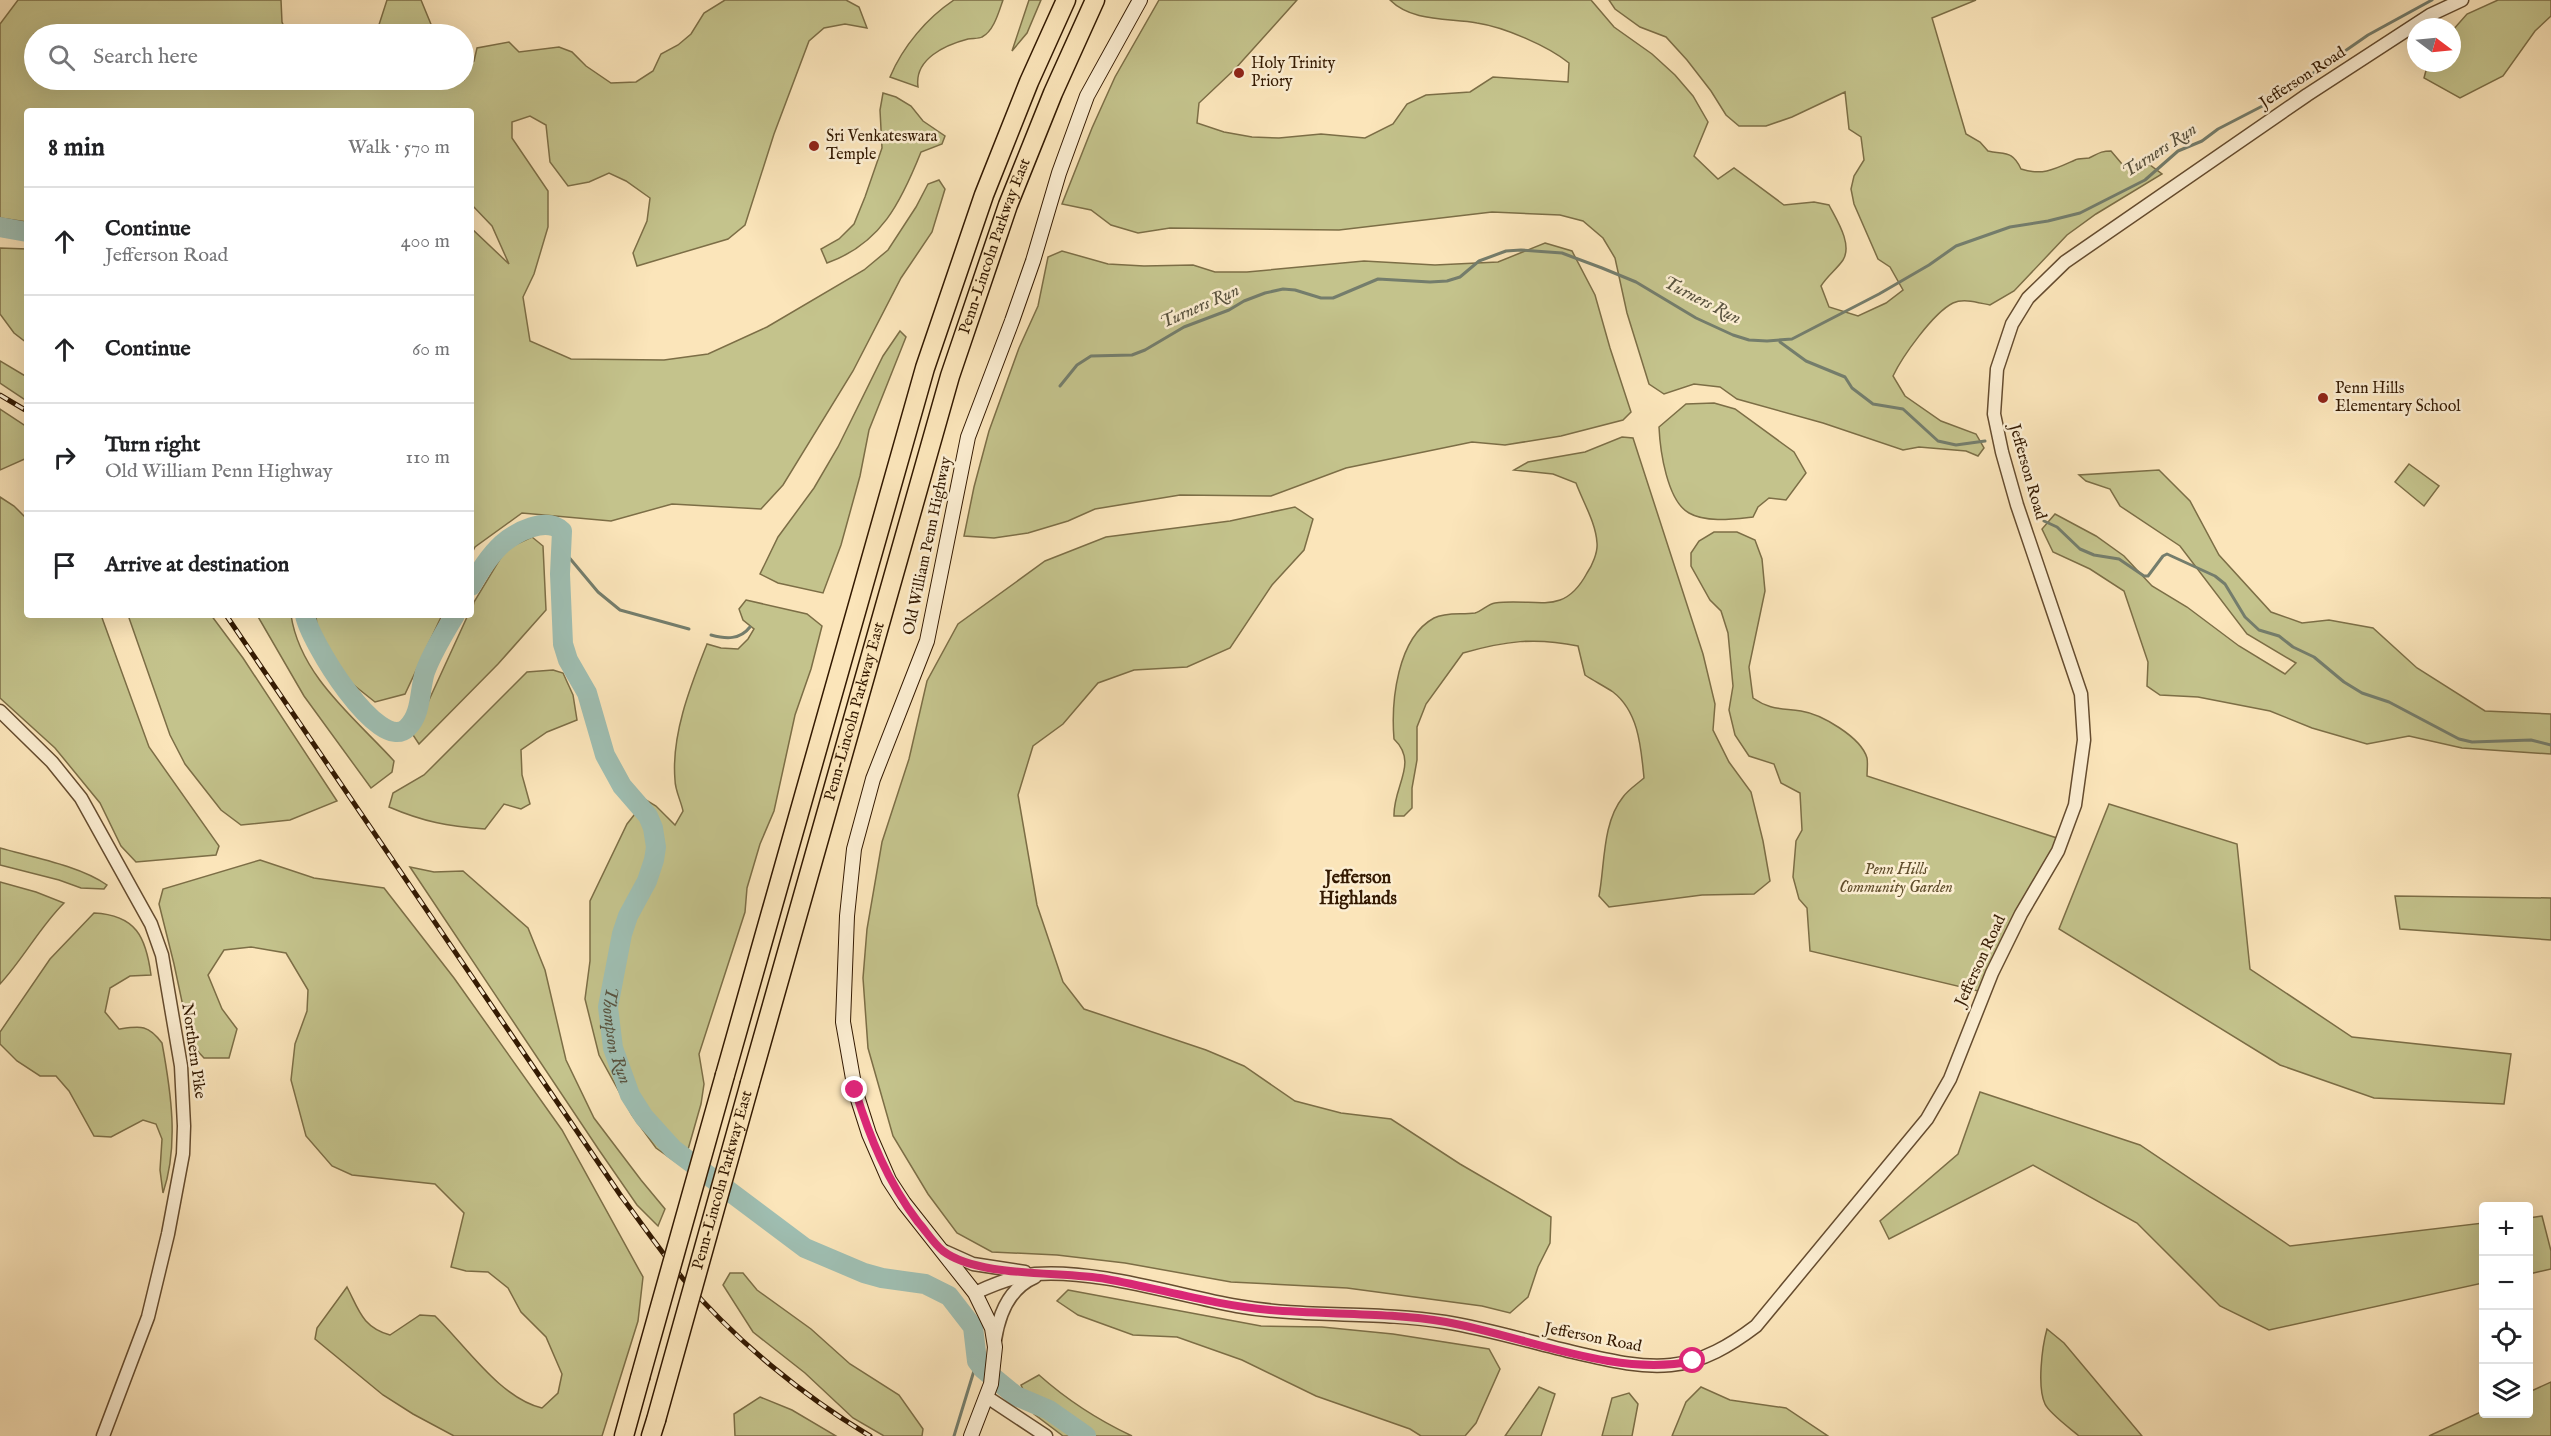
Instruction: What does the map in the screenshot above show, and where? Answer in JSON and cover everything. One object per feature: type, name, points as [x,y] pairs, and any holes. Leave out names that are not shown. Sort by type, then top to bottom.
[{"type":"highway","name":"Penn-Lincoln Parkway East","points":[[624,1436],[928,358],[984,195],[1029,82],[1066,0]]},
{"type":"highway","name":"Penn-Lincoln Parkway East","points":[[654,1428],[956,357],[988,261],[1027,158],[1095,0]]},
{"type":"main road","name":"Old William Penn Highway","points":[[971,1436],[989,1391],[994,1365],[992,1328],[975,1293],[904,1203],[889,1179],[869,1134],[855,1090],[843,1022],[847,916],[854,849],[873,779],[927,640],[968,436],[1029,271],[1059,173],[1087,96],[1140,0]]},
{"type":"street","name":"Jefferson Road","points":[[975,1293],[1018,1277],[1044,1274],[1105,1279],[1240,1306],[1298,1312],[1390,1316],[1447,1323],[1604,1360],[1636,1365],[1673,1365],[1693,1361],[1734,1343],[1756,1326],[1927,1119],[1950,1078],[1992,973],[2021,914],[2058,851],[2075,806],[2084,740],[2081,694],[2017,504],[1994,414],[1997,369],[2012,324],[2028,298],[2065,262],[2307,95],[2430,15],[2462,0]]},
{"type":"street","name":"Northern Pike","points":[[0,711],[57,768],[81,798],[151,924],[162,955],[181,1066],[184,1098],[183,1154],[168,1234],[148,1317],[103,1436]]},
{"type":"street","points":[[942,1250],[972,1264],[1044,1274]]},
{"type":"street","points":[[994,1347],[1000,1316],[1006,1303],[1021,1285],[1044,1274]]},
{"type":"street","points":[[989,1391],[1046,1436]]},
{"type":"green space","points":[[18,0],[281,0],[283,24],[24,24],[24,90],[474,90],[474,61],[477,48],[509,42],[519,52],[559,47],[572,52],[586,66],[611,83],[636,82],[653,71],[661,54],[678,45],[691,34],[704,13],[725,0],[846,0],[859,7],[867,28],[845,24],[824,28],[809,41],[774,134],[745,225],[728,239],[637,266],[633,253],[647,221],[650,198],[626,181],[609,173],[589,182],[568,186],[550,162],[546,125],[530,116],[512,122],[512,138],[548,191],[548,227],[534,274],[523,297],[530,341],[571,359],[664,360],[708,354],[767,327],[864,270],[888,250],[928,184],[939,180],[945,189],[932,232],[901,278],[853,371],[783,485],[761,509],[672,504],[611,521],[522,513],[474,549],[474,231],[509,264],[492,226],[474,207],[474,108],[24,108],[24,222],[0,218],[0,24]]},
{"type":"green space","points":[[387,0],[421,0],[431,24],[379,24]]},
{"type":"green space","points":[[954,0],[1003,0],[996,20],[981,38],[968,39],[950,45],[926,61],[918,77],[918,87],[890,77],[902,54],[917,34],[934,15]]},
{"type":"green space","points":[[1029,0],[1041,0],[1027,33],[1012,51]]},
{"type":"green space","points":[[1159,0],[1297,0],[1235,69],[1199,103],[1197,123],[1224,132],[1252,137],[1279,138],[1321,134],[1365,138],[1393,124],[1407,104],[1426,95],[1470,92],[1493,77],[1568,82],[1569,63],[1550,50],[1525,38],[1488,25],[1420,16],[1399,7],[1390,0],[1591,0],[1614,27],[1652,54],[1693,96],[1708,122],[1694,156],[1718,179],[1734,168],[1784,205],[1814,202],[1829,205],[1845,239],[1846,254],[1821,286],[1829,307],[1858,316],[1886,303],[1903,290],[1890,267],[1878,259],[1854,204],[1851,189],[1854,176],[1864,160],[1861,137],[1849,129],[1845,92],[1792,117],[1766,126],[1739,126],[1726,115],[1711,91],[1666,37],[1640,27],[1615,9],[1609,0],[1976,0],[1932,18],[1966,134],[1980,142],[1988,151],[2011,156],[2021,169],[2029,171],[2042,172],[2077,159],[2111,151],[2122,164],[2150,165],[2162,174],[2096,214],[2067,235],[2014,291],[1990,305],[1972,301],[1953,303],[1936,316],[1903,358],[1893,376],[1905,396],[1941,421],[1976,434],[1984,448],[1978,456],[1966,451],[1919,447],[1903,450],[1823,423],[1737,399],[1720,387],[1694,384],[1664,394],[1649,384],[1627,313],[1615,258],[1603,238],[1583,221],[1560,215],[1492,212],[1339,230],[1170,228],[1138,233],[1111,225],[1091,210],[1062,204],[1115,77]]},
{"type":"green space","points":[[2498,0],[2551,0],[2551,16],[2535,31],[2503,76],[2460,98],[2424,78],[2426,72],[2461,72],[2461,21],[2467,14]]},
{"type":"green space","points":[[883,93],[896,97],[911,106],[923,121],[945,136],[942,144],[921,152],[897,204],[875,233],[846,255],[827,263],[821,249],[839,239],[854,224],[882,148],[880,110]]},
{"type":"green space","points":[[1545,243],[1572,251],[1595,295],[1631,412],[1623,420],[1561,436],[1505,445],[1472,442],[1346,468],[1271,496],[1180,495],[1095,509],[1068,521],[1028,533],[994,538],[964,536],[989,431],[1019,348],[1038,306],[1048,257],[1062,251],[1108,264],[1193,265],[1215,272],[1247,272],[1364,261],[1435,265],[1498,262]]},
{"type":"green space","points":[[0,248],[24,249],[24,341],[14,333],[0,314]]},
{"type":"green space","points":[[900,331],[906,337],[869,430],[860,476],[841,545],[823,593],[778,583],[760,574],[778,537],[814,488],[838,447],[883,356]]},
{"type":"green space","points":[[0,361],[24,375],[24,399],[0,383]]},
{"type":"green space","points":[[1714,403],[1735,409],[1794,452],[1806,473],[1786,500],[1769,498],[1758,507],[1753,517],[1729,519],[1703,518],[1681,507],[1666,474],[1659,427],[1686,404]]},
{"type":"green space","points":[[0,409],[24,425],[24,459],[0,470]]},
{"type":"green space","points":[[1622,437],[1633,438],[1703,654],[1715,704],[1713,730],[1729,762],[1751,792],[1770,881],[1754,894],[1702,895],[1609,907],[1599,896],[1605,845],[1611,819],[1625,794],[1644,778],[1637,731],[1628,710],[1613,692],[1585,675],[1578,646],[1534,641],[1493,646],[1463,653],[1426,704],[1417,727],[1417,760],[1412,788],[1412,808],[1404,816],[1394,816],[1405,766],[1401,748],[1394,739],[1396,690],[1404,655],[1422,627],[1439,616],[1475,613],[1495,603],[1558,601],[1578,587],[1594,559],[1597,547],[1596,535],[1576,483],[1553,474],[1514,470],[1528,462],[1585,452]]},
{"type":"green space","points":[[2409,464],[2439,486],[2424,506],[2395,482]]},
{"type":"green space","points":[[2159,470],[2190,501],[2219,555],[2271,612],[2302,623],[2329,620],[2373,628],[2417,668],[2485,711],[2551,714],[2551,754],[2462,748],[2409,736],[2367,744],[2312,728],[2270,711],[2198,697],[2160,695],[2147,686],[2148,662],[2124,591],[2090,569],[2053,552],[2042,529],[2055,514],[2096,536],[2124,556],[2152,586],[2187,607],[2239,646],[2285,674],[2296,663],[2247,634],[2180,546],[2120,506],[2110,489],[2086,481],[2079,475]]},
{"type":"green space","points":[[0,497],[24,516],[24,618],[102,618],[149,747],[219,846],[216,855],[136,862],[121,846],[100,803],[55,748],[0,698]]},
{"type":"green space","points":[[1295,507],[1313,519],[1304,550],[1272,585],[1230,648],[1187,667],[1134,670],[1098,683],[1063,724],[1033,746],[1018,795],[1037,905],[1063,982],[1084,1009],[1206,1050],[1244,1066],[1295,1101],[1341,1113],[1391,1119],[1460,1164],[1551,1217],[1550,1243],[1538,1267],[1528,1297],[1510,1313],[1482,1306],[1347,1288],[1231,1282],[1125,1263],[1057,1255],[992,1252],[957,1233],[928,1194],[893,1136],[868,1048],[863,978],[867,929],[882,842],[909,759],[927,681],[958,624],[1045,561],[1106,537],[1230,521]]},
{"type":"green space","name":"Penn Hills Community Garden","points":[[1714,532],[1737,532],[1755,540],[1762,559],[1765,591],[1749,667],[1753,698],[1770,707],[1809,713],[1839,728],[1857,742],[1863,750],[1867,758],[1867,776],[2063,840],[2004,935],[1978,991],[1810,951],[1807,908],[1799,899],[1793,877],[1796,841],[1802,830],[1800,793],[1781,783],[1774,764],[1749,756],[1735,735],[1729,710],[1733,686],[1728,633],[1721,611],[1710,600],[1691,566],[1691,553],[1699,541]]},
{"type":"green space","points":[[532,537],[543,546],[546,610],[498,664],[419,744],[413,735],[467,618],[474,618],[474,602],[506,549]]},
{"type":"green space","points":[[746,600],[807,614],[822,626],[811,669],[795,715],[774,811],[760,844],[747,888],[745,912],[699,1054],[704,1084],[701,1104],[683,1167],[656,1148],[632,1115],[599,1055],[585,999],[590,961],[590,901],[627,824],[646,800],[656,806],[675,825],[683,811],[675,784],[675,763],[676,745],[684,710],[707,644],[738,649],[754,629],[743,620],[739,609]]},
{"type":"green space","points":[[129,618],[213,618],[243,658],[337,801],[290,820],[241,825],[221,810],[185,764],[170,735]]},
{"type":"green space","points":[[259,618],[292,618],[296,637],[305,658],[317,677],[331,695],[394,761],[392,772],[371,788],[304,696]]},
{"type":"green space","points":[[316,618],[441,618],[405,694],[375,702],[345,678],[317,628]]},
{"type":"green space","points":[[553,670],[563,673],[573,695],[577,720],[547,732],[521,750],[522,775],[530,804],[521,809],[504,804],[485,829],[436,822],[389,807],[393,793],[424,775],[527,672]]},
{"type":"green space","points":[[2109,804],[2237,844],[2250,969],[2352,1037],[2511,1054],[2504,1104],[2374,1098],[2280,1065],[2059,929]]},
{"type":"green space","points":[[0,848],[70,867],[107,885],[104,889],[81,888],[0,865]]},
{"type":"green space","points":[[260,860],[314,878],[384,888],[454,978],[562,1130],[643,1277],[638,1321],[602,1436],[454,1436],[383,1395],[315,1339],[317,1328],[347,1287],[362,1317],[373,1327],[390,1335],[420,1315],[435,1316],[484,1370],[512,1394],[527,1402],[542,1408],[558,1393],[562,1374],[546,1337],[521,1312],[508,1288],[488,1272],[466,1271],[451,1267],[464,1213],[435,1184],[352,1175],[332,1166],[306,1136],[291,1080],[295,1044],[307,1011],[308,990],[286,953],[251,947],[224,950],[208,975],[222,1009],[237,1029],[229,1058],[204,1058],[191,1044],[159,904],[163,889]]},
{"type":"green space","points":[[410,867],[434,872],[463,871],[528,928],[545,970],[566,1060],[594,1118],[665,1209],[658,1226],[637,1205],[599,1150]]},
{"type":"green space","points":[[0,882],[64,903],[0,984]]},
{"type":"green space","points":[[2395,896],[2551,898],[2551,940],[2400,929]]},
{"type":"green space","points":[[94,913],[120,918],[129,923],[142,939],[149,962],[151,975],[130,976],[110,988],[105,1012],[119,1029],[133,1027],[148,1029],[162,1043],[172,1118],[171,1156],[163,1193],[160,1170],[162,1139],[156,1124],[143,1120],[111,1137],[94,1136],[69,1091],[56,1076],[40,1076],[17,1061],[0,1044],[0,1032],[50,959]]},
{"type":"green space","points":[[1980,1092],[2140,1145],[2290,1246],[2479,1223],[2479,1284],[2269,1330],[2220,1306],[2137,1223],[2033,1165],[1889,1239],[1880,1221],[1958,1154]]},
{"type":"green space","points":[[2542,1216],[2551,1251],[2551,1269],[2533,1273],[2533,1256],[2533,1217]]},
{"type":"green space","points":[[730,1273],[743,1273],[757,1290],[811,1329],[850,1364],[899,1395],[923,1429],[922,1436],[884,1436],[853,1418],[805,1373],[753,1332],[723,1285]]},
{"type":"green space","points":[[1068,1290],[1261,1326],[1322,1327],[1393,1334],[1489,1349],[1500,1369],[1476,1423],[1465,1436],[1421,1436],[1410,1429],[1316,1396],[1242,1360],[1177,1337],[1133,1335],[1078,1315],[1057,1301]]},
{"type":"green space","points":[[2047,1329],[2064,1343],[2142,1436],[2079,1436],[2051,1412],[2045,1404],[2041,1388],[2043,1346]]},
{"type":"green space","points":[[1039,1375],[1083,1409],[1132,1436],[1063,1436],[1034,1414],[1021,1385]]},
{"type":"green space","points":[[2551,1382],[2551,1436],[2429,1436],[2479,1413],[2479,1418],[2533,1418],[2533,1390]]},
{"type":"green space","points":[[1539,1387],[1555,1394],[1541,1436],[1505,1436]]},
{"type":"green space","points":[[1701,1387],[1730,1400],[1786,1408],[1828,1436],[1672,1436],[1686,1402]]},
{"type":"green space","points":[[1629,1393],[1638,1404],[1632,1436],[1602,1436],[1612,1398]]},
{"type":"green space","points":[[760,1397],[792,1410],[836,1436],[735,1436],[734,1414]]},
{"type":"waterway","name":"Turners Run","points":[[1060,386],[1077,365],[1091,356],[1132,355],[1184,327],[1265,293],[1283,289],[1321,298],[1333,298],[1378,279],[1447,281],[1460,277],[1479,261],[1506,251],[1521,250],[1562,253],[1602,268],[1636,282],[1696,318],[1733,335],[1749,340],[1792,339],[1879,294],[1929,265],[1956,246],[2010,227],[2080,213],[2145,180],[2178,151],[2202,141],[2218,129],[2276,99],[2368,35],[2432,0]]},
{"type":"waterway","name":"Thompson Run","points":[[0,227],[24,231]]},
{"type":"waterway","points":[[1780,342],[1806,361],[1845,377],[1852,388],[1873,404],[1903,409],[1938,441],[1956,445],[1985,441]]},
{"type":"waterway","points":[[2044,521],[2057,527],[2080,549],[2094,555],[2119,559],[2144,576],[2148,576],[2167,554],[2215,576],[2225,584],[2245,617],[2259,630],[2279,636],[2293,647],[2314,657],[2344,682],[2362,693],[2389,702],[2459,739],[2472,742],[2531,740],[2551,745]]},
{"type":"waterway","name":"Thompson Run","points":[[474,581],[493,554],[515,535],[540,525],[548,525],[562,531],[560,574],[563,644],[568,660],[587,693],[605,755],[622,786],[648,816],[653,828],[656,847],[647,881],[628,916],[622,934],[608,1007],[613,1048],[630,1095],[644,1117],[673,1149],[805,1248],[864,1273],[925,1284],[949,1296],[973,1327],[977,1361],[983,1369],[1016,1396],[1049,1410],[1086,1436]]},
{"type":"waterway","name":"Turners Run","points":[[562,549],[598,592],[620,610],[689,629]]},
{"type":"waterway","name":"Thompson Run","points":[[306,618],[319,647],[347,691],[363,711],[380,725],[395,732],[407,728],[412,722],[425,672],[453,618]]},
{"type":"waterway","name":"Turners Run","points":[[711,635],[737,636],[750,627]]},
{"type":"waterway","points":[[954,1436],[977,1361]]},
{"type":"railway","points":[[0,395],[24,409]]},
{"type":"railway","points":[[228,618],[621,1196],[676,1270],[704,1303],[771,1366],[820,1403],[870,1436]]},
{"type":"place","name":"Holy Trinity Priory","points":[[1239,73]]},
{"type":"place","name":"Sri Venkateswara Temple","points":[[814,146]]},
{"type":"place","name":"Penn Hills Elementary School","points":[[2323,398]]},
{"type":"district","name":"Jefferson Highlands","points":[[1358,888]]},
{"type":"route","points":[[855,1090],[877,1155],[904,1203],[942,1250],[962,1261],[1010,1270],[1105,1279],[1240,1306],[1298,1312],[1417,1318],[1628,1364],[1653,1366],[1693,1361]]}]
